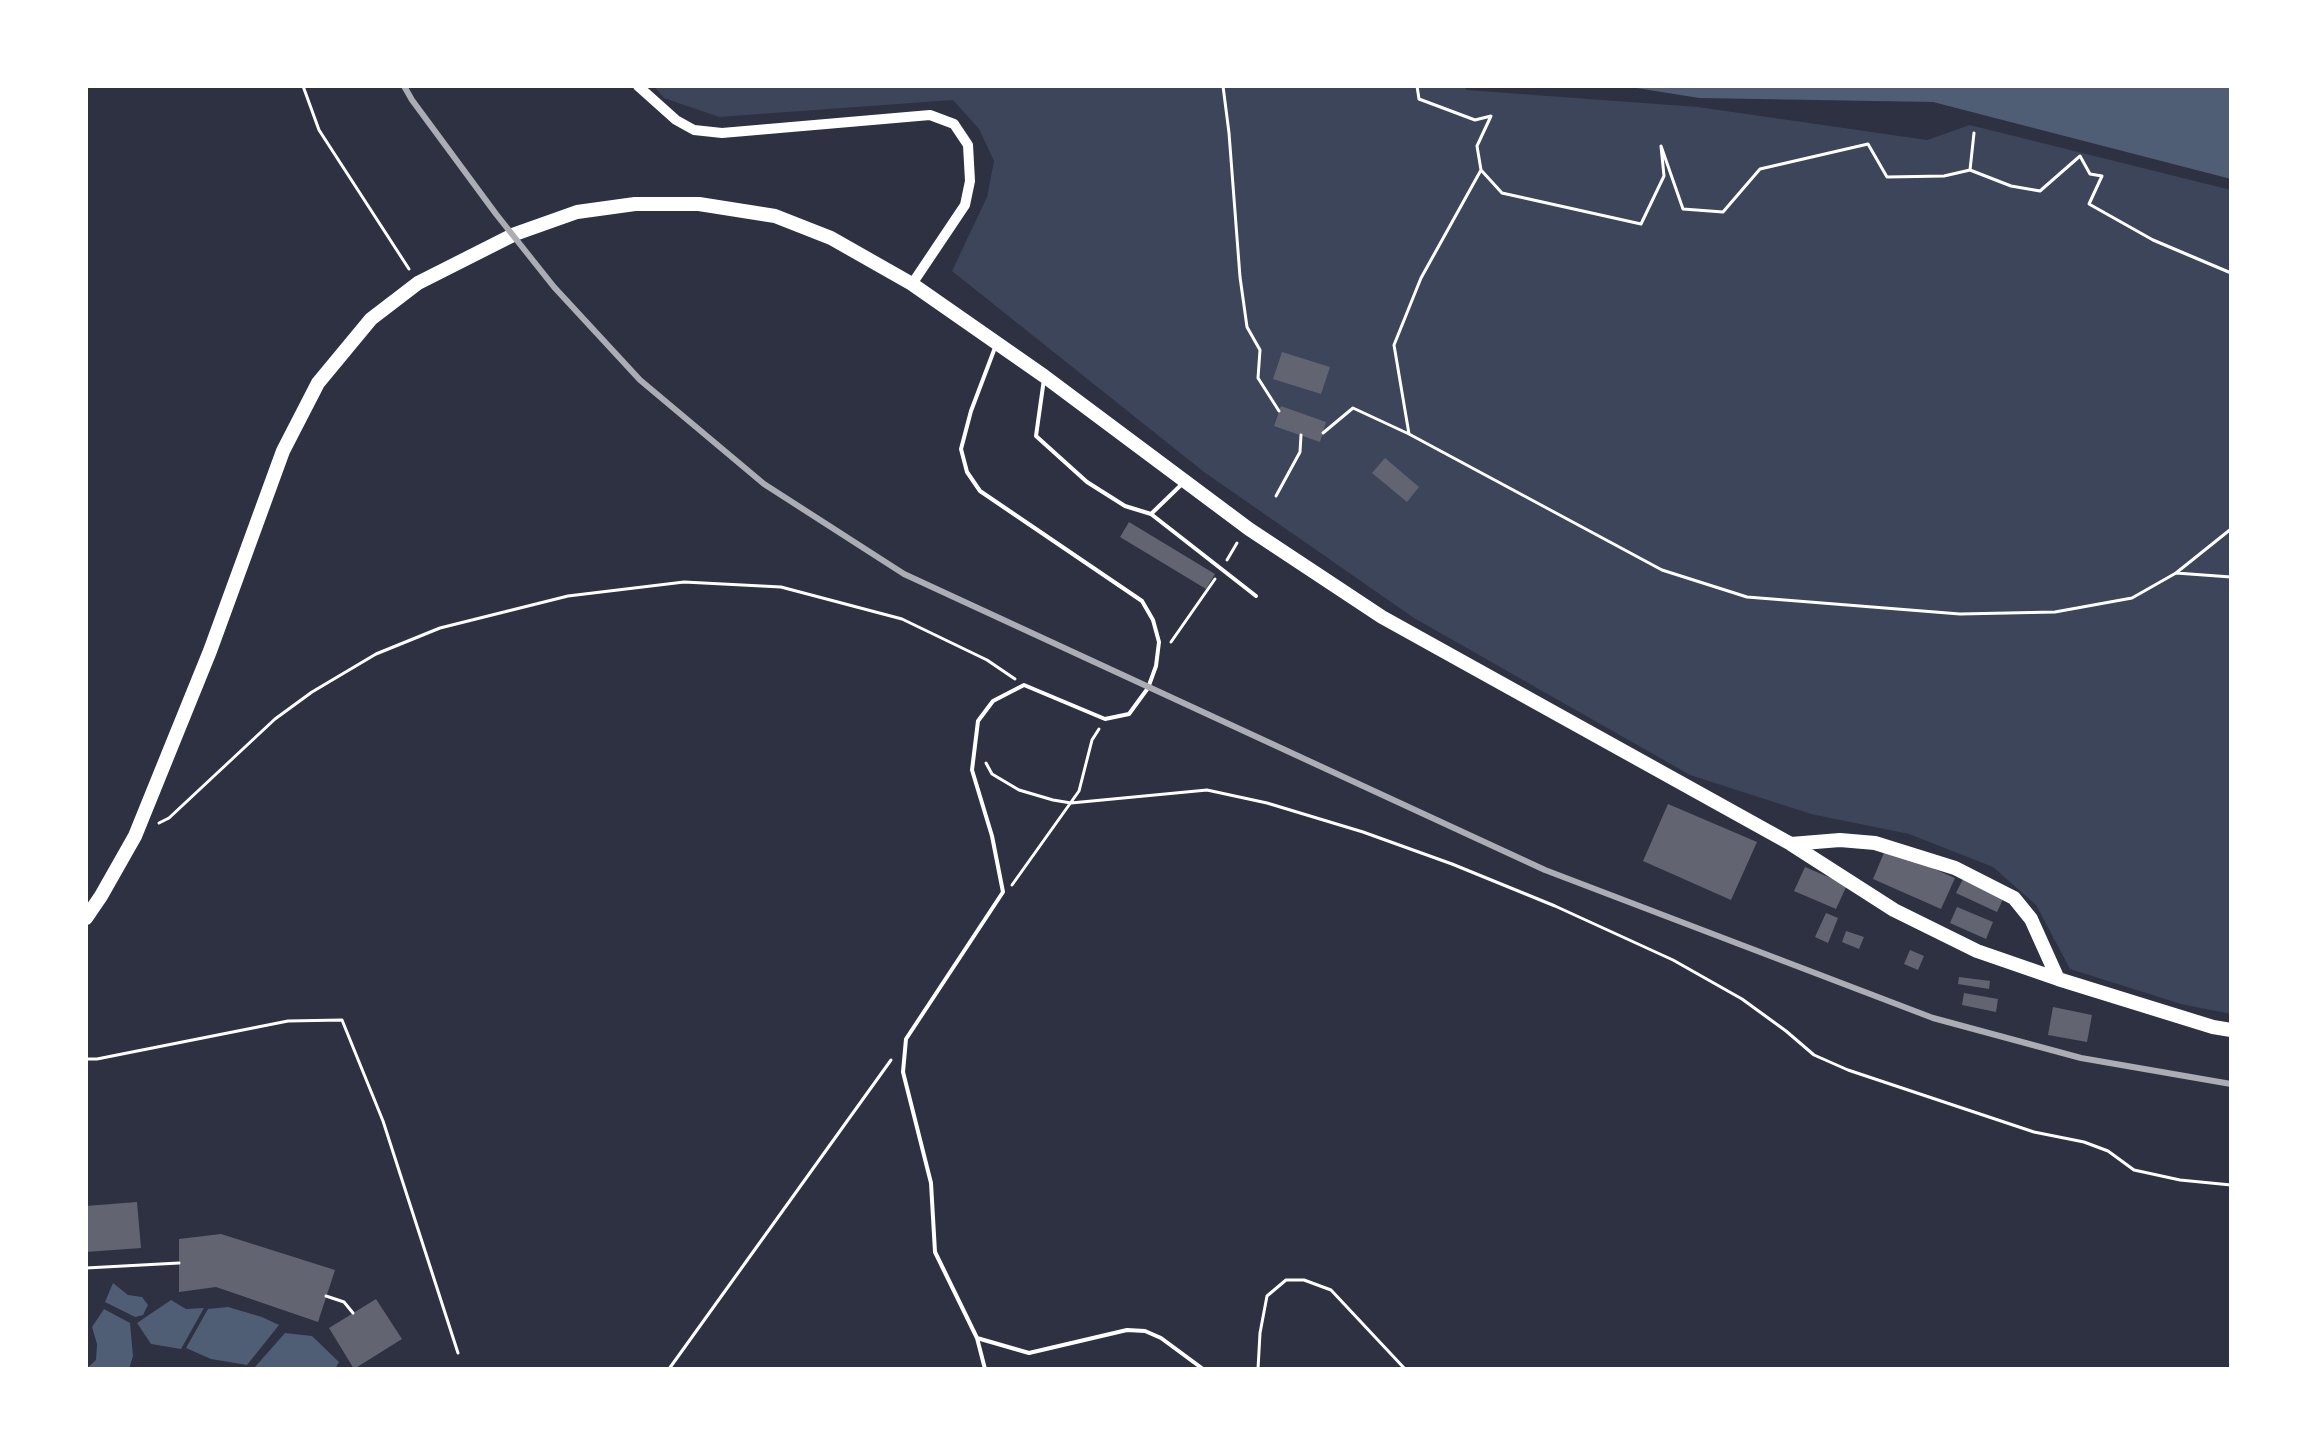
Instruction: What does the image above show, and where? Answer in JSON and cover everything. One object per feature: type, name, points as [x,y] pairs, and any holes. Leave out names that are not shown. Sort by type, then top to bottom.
[{"type":"highway","points":[[86,918],[135,836],[205,665],[283,451],[318,383],[371,319],[418,283],[515,234],[577,212],[635,204],[699,204],[775,216],[831,238],[912,284],[1044,376],[1249,529],[1382,617],[1791,844],[1894,910],[1977,951],[2058,979],[2231,1030]]},
{"type":"highway","points":[[1791,844],[1840,840],[1875,843],[1955,868],[2014,898],[2031,919],[2058,979]]},
{"type":"street","points":[[638,86],[676,120],[694,130],[722,133],[930,115],[954,124],[968,145],[970,181],[965,205],[912,284]]},
{"type":"lane","points":[[985,1369],[977,1338],[935,1252],[931,1183],[903,1072],[906,1039],[1003,892],[992,836],[972,770],[978,721],[993,701],[1024,685],[1105,719],[1129,714],[1148,688],[1156,666],[1159,642],[1153,620],[1142,601],[980,491],[967,472],[961,449],[971,411],[996,344]]},
{"type":"lane","points":[[1044,376],[1036,436],[1087,482],[1125,506],[1151,514],[1256,596]]},
{"type":"lane","points":[[1151,514],[1184,481]]},
{"type":"lane","points":[[977,1338],[1029,1353],[1127,1330],[1145,1331],[1161,1338],[1203,1369]]},
{"type":"path","points":[[303,86],[319,130],[418,283]]},
{"type":"path","points":[[1223,86],[1247,327],[1260,350],[1258,378],[1279,411]]},
{"type":"path","points":[[1417,86],[1419,99],[1475,120],[1491,116],[1477,146],[1481,170],[1502,193],[1641,224],[1664,176],[1661,146],[1683,209],[1723,212],[1760,169],[1868,144],[1887,177],[1944,176],[1970,170],[2011,186],[2040,191],[2080,156],[2090,174],[2102,176],[2089,204],[2153,240],[2231,273]]},
{"type":"path","points":[[1970,170],[1974,133]]},
{"type":"path","points":[[1409,434],[1394,345],[1421,278],[1481,170]]},
{"type":"path","points":[[1323,433],[1353,408],[1409,434],[1662,570],[1747,597],[1960,614],[2055,612],[2132,598],[2176,573],[2231,529]]},
{"type":"path","points":[[1276,496],[1300,452],[1301,435]]},
{"type":"path","points":[[1156,666],[1237,543]]},
{"type":"path","points":[[2176,573],[2231,577]]},
{"type":"path","points":[[135,836],[169,818],[275,719],[312,692],[376,654],[440,628],[568,596],[684,582],[781,587],[902,619],[987,660],[1024,685]]},
{"type":"path","points":[[1003,892],[1015,883],[1079,791],[1092,740],[1105,719]]},
{"type":"path","points":[[973,743],[992,774],[1019,790],[1071,803],[1207,790],[1267,803],[1363,832],[1555,906],[1673,960],[1742,999],[1814,1055],[1848,1070],[2034,1132],[2084,1142],[2108,1151],[2134,1170],[2180,1180],[2231,1185]]},
{"type":"path","points":[[86,1059],[288,1021],[342,1020],[383,1121],[458,1353]]},
{"type":"path","points":[[669,1369],[906,1039]]},
{"type":"path","points":[[86,1268],[179,1263]]},
{"type":"path","points":[[1258,1369],[1267,1296],[1286,1280],[1304,1280],[1331,1290],[1405,1369]]},
{"type":"path","points":[[326,1296],[344,1302],[353,1313]]},
{"type":"shaded area","points":[[654,86],[1463,86],[1467,90],[1698,107],[1927,140],[1970,125],[2231,190],[2231,1014],[2181,1004],[2070,969],[2036,905],[1993,867],[1909,834],[1811,814],[1690,775],[1414,618],[1204,472],[952,271],[987,197],[994,161],[979,129],[953,100],[719,117],[664,98]]},
{"type":"shaded area","points":[[1624,86],[2231,86],[2231,179],[1933,102],[1699,98]]},
{"type":"shaded area","points":[[113,1283],[128,1295],[142,1297],[148,1305],[143,1315],[135,1317],[105,1302]]},
{"type":"shaded area","points":[[171,1300],[186,1309],[204,1308],[181,1349],[151,1344],[137,1323]]},
{"type":"shaded area","points":[[228,1307],[279,1325],[247,1365],[211,1359],[186,1348],[208,1309]]},
{"type":"shaded area","points":[[104,1309],[130,1323],[133,1356],[129,1369],[86,1369],[96,1360],[97,1344],[92,1327]]},
{"type":"shaded area","points":[[285,1333],[312,1336],[339,1362],[335,1369],[255,1367]]},
{"type":"building","points":[[1282,352],[1330,367],[1321,394],[1273,379]]},
{"type":"building","points":[[1281,406],[1326,422],[1320,442],[1274,426]]},
{"type":"building","points":[[1385,458],[1419,487],[1407,502],[1372,473]]},
{"type":"building","points":[[1129,522],[1215,574],[1206,589],[1120,537]]},
{"type":"building","points":[[1668,804],[1757,842],[1731,900],[1643,861]]},
{"type":"building","points":[[1886,848],[1955,878],[1941,909],[1873,879]]},
{"type":"building","points":[[1805,867],[1847,885],[1836,909],[1794,891]]},
{"type":"building","points":[[1963,879],[2004,897],[1997,912],[1956,893]]},
{"type":"building","points":[[1957,907],[1993,922],[1986,939],[1950,923]]},
{"type":"building","points":[[1826,913],[1838,918],[1828,943],[1815,937]]},
{"type":"building","points":[[1846,931],[1864,937],[1859,949],[1842,942]]},
{"type":"building","points":[[1910,950],[1924,956],[1918,970],[1904,964]]},
{"type":"building","points":[[1959,977],[1990,981],[1989,989],[1958,984]]},
{"type":"building","points":[[1964,993],[1998,999],[1996,1012],[1962,1005]]},
{"type":"building","points":[[2053,1007],[2092,1015],[2087,1042],[2048,1035]]},
{"type":"building","points":[[137,1202],[141,1248],[86,1252],[86,1206]]},
{"type":"building","points":[[221,1234],[335,1270],[318,1322],[216,1287],[179,1292],[179,1239]]},
{"type":"building","points":[[376,1299],[402,1339],[354,1369],[329,1328]]},
{"type":"railway","points":[[404,86],[496,214],[554,287],[640,380],[764,484],[904,574],[1545,870],[1933,1018],[2081,1058],[2231,1084]]}]
